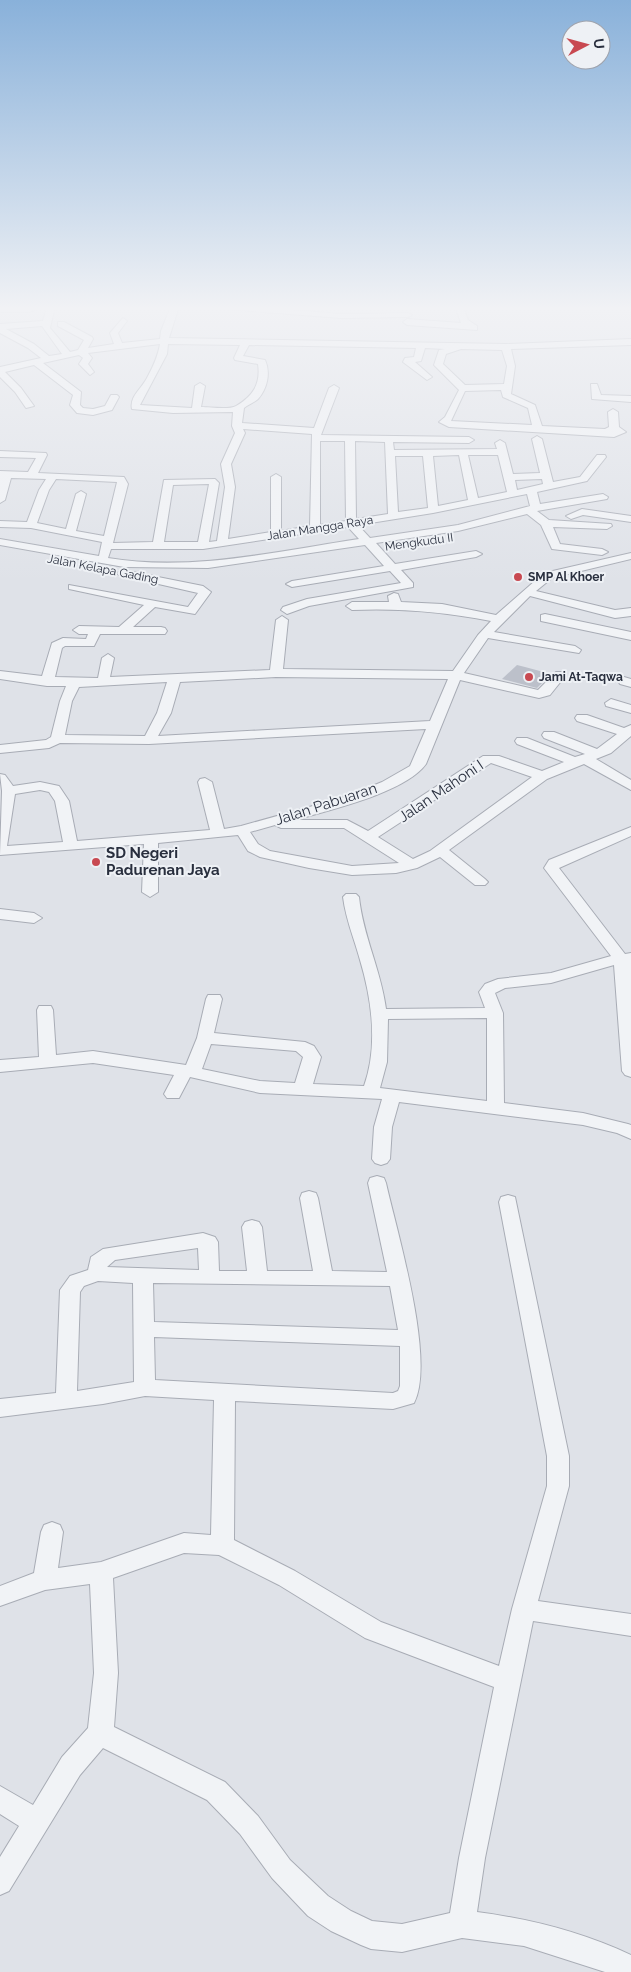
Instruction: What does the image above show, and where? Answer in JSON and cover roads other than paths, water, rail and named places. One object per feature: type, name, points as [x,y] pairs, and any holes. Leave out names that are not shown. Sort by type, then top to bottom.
[{"type":"street","points":[[24,398],[29,406]]},
{"type":"street","points":[[77,398],[75,405],[80,411],[93,412],[109,408],[114,398]]},
{"type":"street","points":[[137,398],[134,406],[155,411],[182,412],[238,409]]},
{"type":"street","points":[[196,411],[198,398]]},
{"type":"street","points":[[222,544],[230,488],[225,469],[240,433],[237,426],[238,409],[253,398]]},
{"type":"street","points":[[315,529],[317,435],[330,398]]},
{"type":"street","points":[[457,398],[446,423],[538,434],[617,432]]},
{"type":"street","points":[[515,398],[529,403],[533,408],[546,476],[550,486]]},
{"type":"street","points":[[613,398],[631,399]]},
{"type":"street","points":[[611,448],[617,432],[613,412]]},
{"type":"street","points":[[237,426],[350,438],[470,440]]},
{"type":"street","points":[[276,674],[284,615],[307,603],[409,585],[351,524],[350,438]]},
{"type":"street","points":[[388,438],[394,517]]},
{"type":"street","points":[[389,453],[462,452],[500,448],[507,477],[514,494]]},
{"type":"street","points":[[462,452],[474,502]]},
{"type":"street","points":[[428,453],[433,510]]},
{"type":"street","points":[[0,454],[42,455],[32,475]]},
{"type":"street","name":"Jalan Mangga Raya","points":[[0,524],[31,525],[70,532],[108,543],[158,546],[222,544],[394,517],[550,486],[587,476],[591,468],[601,457]]},
{"type":"street","points":[[0,500],[3,474],[114,478],[122,482],[108,543],[98,564]]},
{"type":"street","points":[[31,525],[44,490],[53,476]]},
{"type":"street","points":[[507,477],[546,476]]},
{"type":"street","points":[[276,477],[276,535]]},
{"type":"street","points":[[158,546],[168,483],[191,480],[214,482],[203,546]]},
{"type":"street","points":[[531,490],[533,510],[546,523],[556,546],[602,552]]},
{"type":"street","points":[[70,532],[81,494]]},
{"type":"street","points":[[273,566],[458,528],[533,510],[603,497]]},
{"type":"street","points":[[571,516],[582,512],[631,519]]},
{"type":"street","points":[[546,523],[607,526]]},
{"type":"street","name":"Mengkudu II","points":[[372,545],[463,536]]},
{"type":"street","points":[[0,542],[17,544],[98,564],[150,566],[208,565],[372,545]]},
{"type":"street","name":"Jalan Kelapa Gading","points":[[0,551],[98,564],[199,588],[205,592],[192,610],[152,604]]},
{"type":"street","points":[[292,584],[476,554]]},
{"type":"street","name":"Jalan Pabuaran","points":[[0,851],[151,840],[242,830],[350,800],[407,774],[419,764],[456,675],[498,619],[539,581],[561,571],[631,556]]},
{"type":"street","points":[[73,587],[152,604]]},
{"type":"street","points":[[392,589],[396,605]]},
{"type":"street","points":[[527,592],[616,614],[631,612]]},
{"type":"street","points":[[123,630],[152,604]]},
{"type":"street","points":[[352,606],[396,605],[442,608],[498,619]]},
{"type":"street","points":[[545,618],[631,636]]},
{"type":"street","points":[[79,630],[161,631]]},
{"type":"street","points":[[47,682],[56,646],[63,642],[90,643],[96,630]]},
{"type":"street","points":[[485,634],[574,650]]},
{"type":"street","points":[[103,682],[108,658]]},
{"type":"street","points":[[0,675],[18,675],[47,682],[74,683],[276,674],[456,675],[539,694],[545,692],[560,675]]},
{"type":"street","points":[[149,740],[164,713],[174,679]]},
{"type":"street","points":[[58,739],[66,701],[74,683]]},
{"type":"street","points":[[611,703],[631,709]]},
{"type":"street","points":[[582,718],[629,731]]},
{"type":"street","points":[[0,749],[49,744],[58,739],[149,740],[435,724]]},
{"type":"street","points":[[242,830],[258,851],[312,865],[361,871],[412,865],[441,851],[452,840],[542,776],[612,746],[629,731]]},
{"type":"street","points":[[550,735],[596,753]]},
{"type":"street","points":[[522,741],[578,760],[598,764],[631,786]]},
{"type":"street","name":"Jalan Mahoni I","points":[[370,836],[488,759],[542,776]]},
{"type":"street","points":[[0,778],[9,791],[0,847]]},
{"type":"street","points":[[205,782],[218,834]]},
{"type":"street","points":[[9,791],[40,786],[54,789],[62,801],[71,846]]},
{"type":"street","points":[[266,823],[343,823],[370,836],[412,865]]},
{"type":"street","points":[[631,831],[554,862],[551,868],[626,958],[631,1071]]},
{"type":"street","points":[[150,892],[151,840]]},
{"type":"street","points":[[441,851],[480,882]]},
{"type":"street","points":[[351,897],[355,925],[370,966],[379,1014],[379,1064],[376,1080],[370,1092]]},
{"type":"street","points":[[0,914],[34,918]]},
{"type":"street","points":[[496,1108],[494,1078],[495,1013],[487,992],[494,986],[542,980],[626,958]]},
{"type":"street","points":[[172,1094],[188,1072],[205,1038],[214,999]]},
{"type":"street","points":[[44,1010],[48,1061]]},
{"type":"street","points":[[379,1014],[495,1013]]},
{"type":"street","points":[[205,1038],[299,1046],[308,1050],[312,1057],[302,1090]]},
{"type":"street","points":[[0,1066],[93,1057],[188,1072],[260,1087],[370,1092],[628,1125]]},
{"type":"street","points":[[381,1159],[383,1127],[392,1095]]},
{"type":"street","points":[[0,1408],[145,1388],[393,1401],[407,1397],[412,1381],[408,1338],[398,1279],[377,1184]]},
{"type":"street","points":[[309,1198],[324,1278]]},
{"type":"street","points":[[462,1924],[472,1858],[524,1608],[558,1486],[558,1456],[508,1202]]},
{"type":"street","points":[[252,1227],[258,1278]]},
{"type":"street","points":[[97,1274],[98,1262],[110,1254],[204,1240],[208,1242],[209,1278]]},
{"type":"street","points":[[66,1399],[70,1290],[77,1281],[97,1274],[209,1278],[398,1279]]},
{"type":"street","points":[[143,1276],[145,1388]]},
{"type":"street","points":[[144,1329],[408,1338]]},
{"type":"street","points":[[222,1545],[226,1392]]},
{"type":"street","points":[[45,1580],[52,1532]]},
{"type":"street","points":[[0,1596],[45,1580],[101,1572],[184,1543],[222,1545],[287,1578],[373,1630],[508,1681]]},
{"type":"street","points":[[0,1882],[71,1766],[100,1733],[106,1704],[107,1681],[101,1572]]},
{"type":"street","points":[[524,1608],[631,1625]]},
{"type":"street","points":[[100,1733],[216,1791],[249,1825],[281,1869],[318,1906],[341,1921],[371,1935],[402,1938],[462,1924],[524,1932],[598,1954],[631,1970]]},
{"type":"street","points":[[0,1799],[37,1822]]},
{"type":"place","name":"SMP Al Khoer","points":[[518,577]]},
{"type":"place","name":"Jami At-Taqwa","points":[[529,677]]},
{"type":"place","name":"SD Negeri Padurenan Jaya","points":[[96,862]]}]
